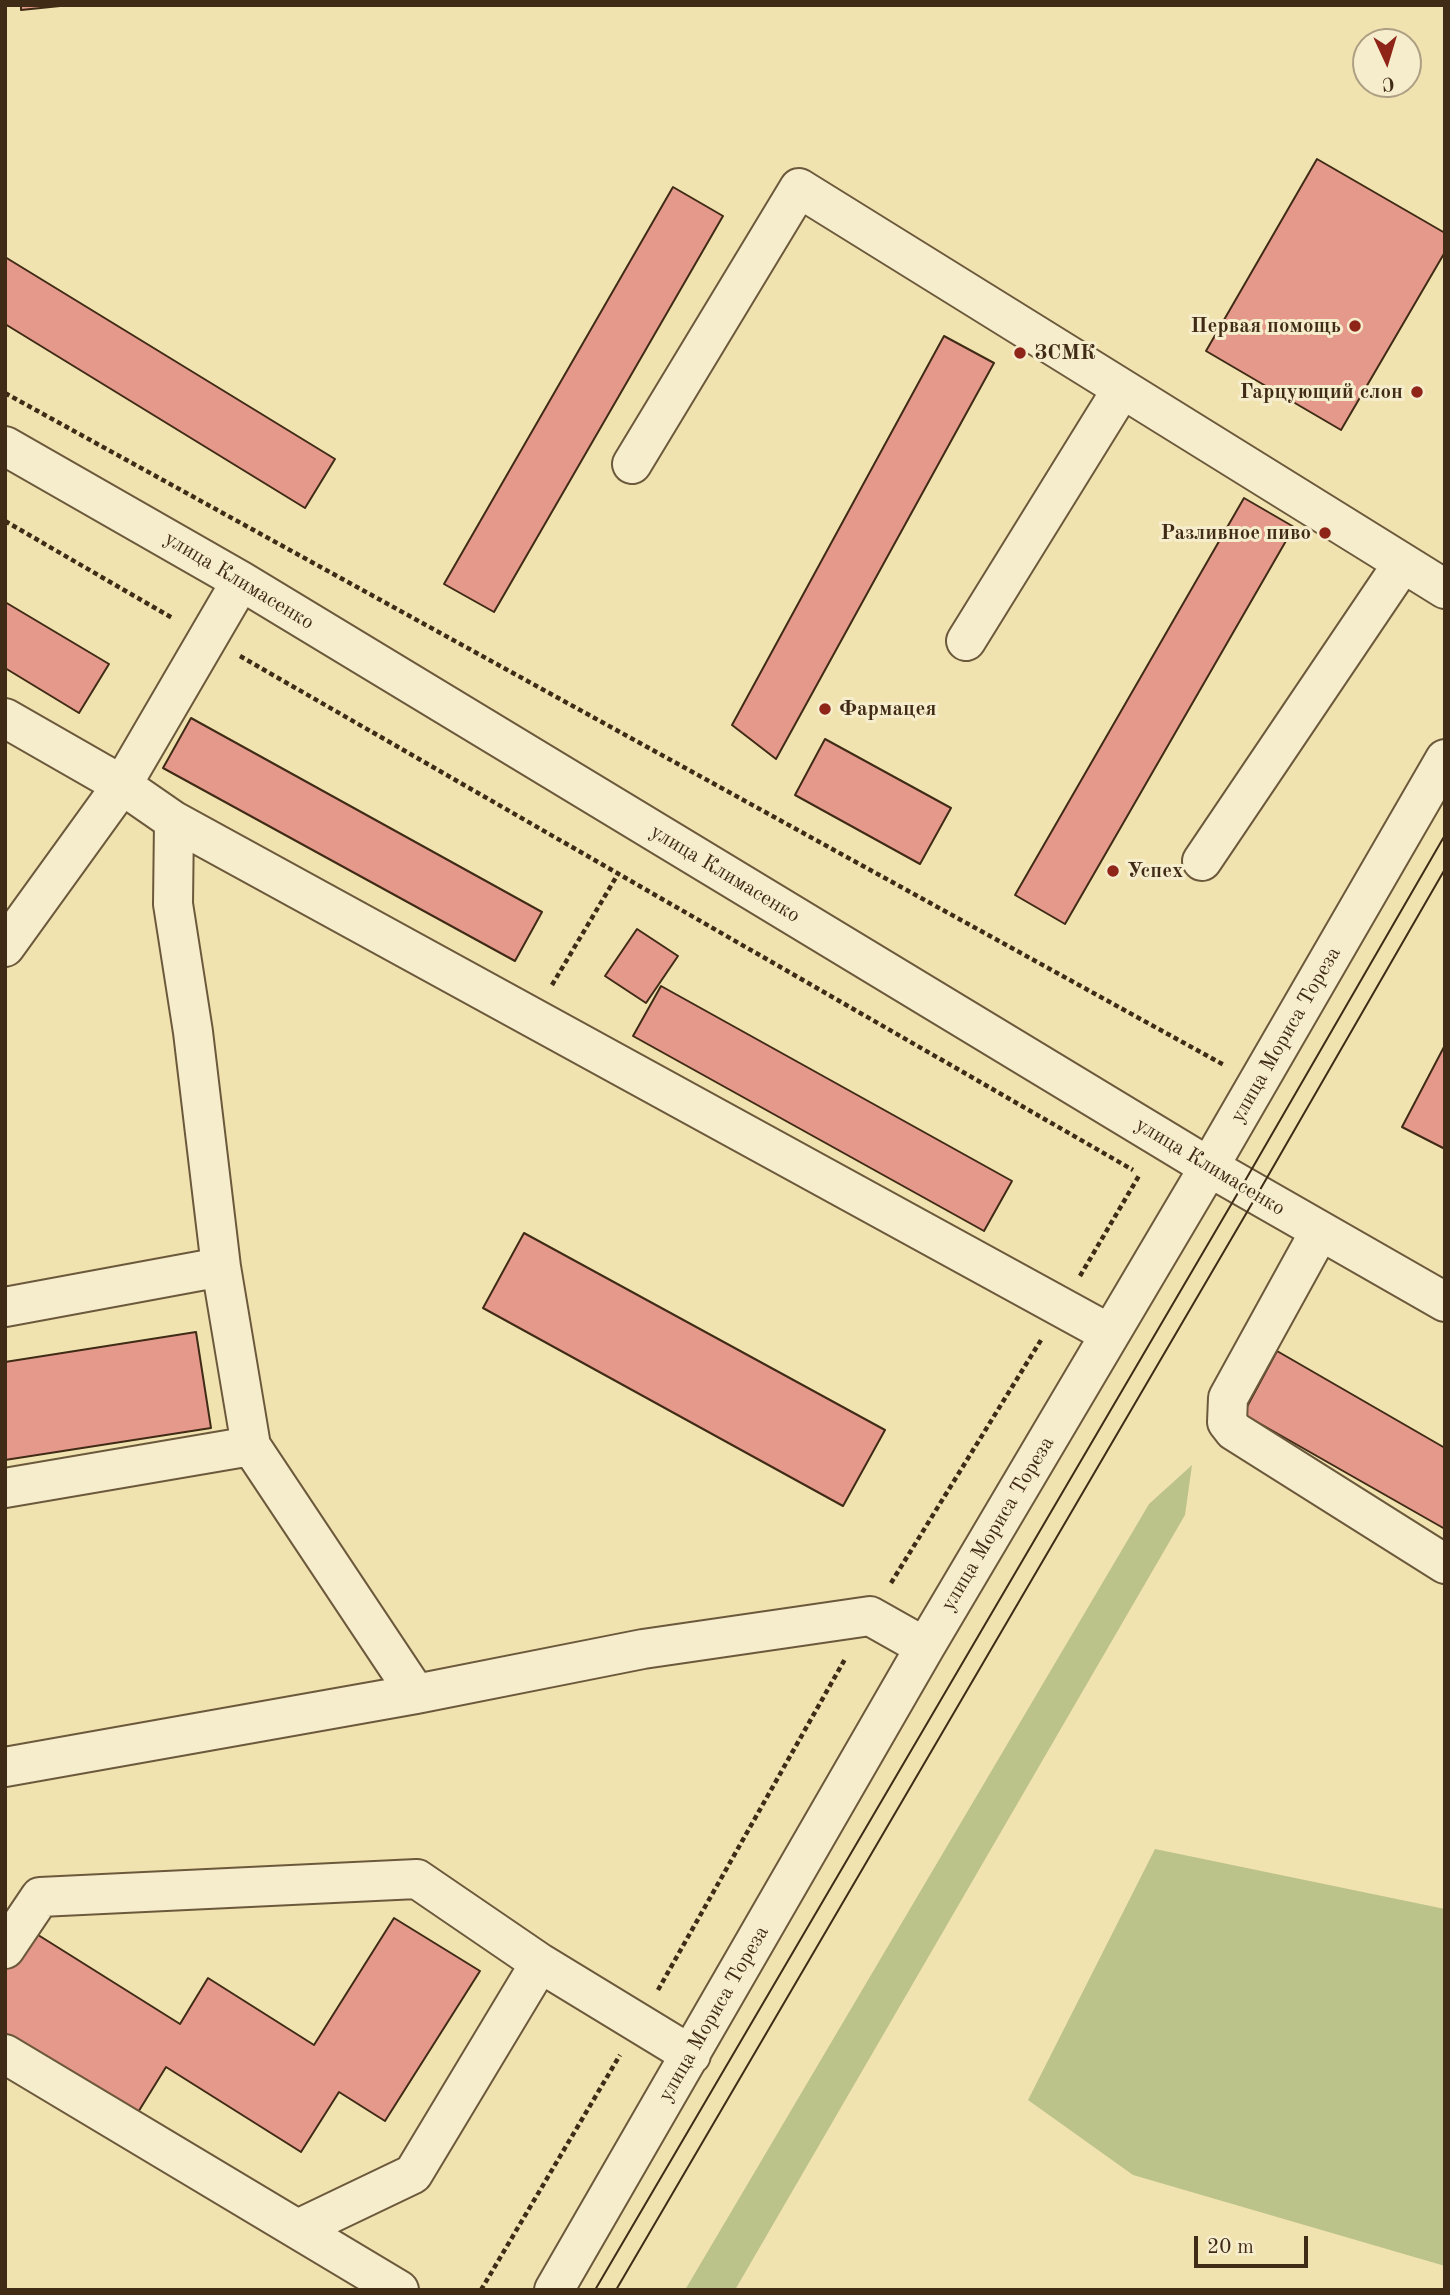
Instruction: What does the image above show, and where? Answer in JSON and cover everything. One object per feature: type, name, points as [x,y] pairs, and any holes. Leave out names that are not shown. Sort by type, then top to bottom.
[{"type":"street","points":[[632,464],[799,188],[1445,589]]},
{"type":"street","points":[[966,641],[1122,389]]},
{"type":"street","name":"улица Климасенко","points":[[5,446],[241,581],[1209,1167],[1445,1301]]},
{"type":"street","points":[[1202,861],[1403,563]]},
{"type":"street","points":[[5,947],[122,785],[241,581]]},
{"type":"street","points":[[5,718],[122,785],[174,821],[1110,1334]]},
{"type":"street","name":"улица Мориса Тореза","points":[[554,2290],[925,1647],[1209,1167],[1445,760]]},
{"type":"street","points":[[174,821],[173,904],[221,1267],[251,1446],[415,1694]]},
{"type":"street","points":[[1320,1231],[1228,1398],[1227,1422],[1234,1431],[1445,1563]]},
{"type":"street","points":[[5,1307],[221,1267]]},
{"type":"street","points":[[5,1488],[251,1446]]},
{"type":"street","points":[[5,1767],[415,1694],[643,1649],[870,1616],[925,1647]]},
{"type":"street","points":[[5,1949],[40,1897],[417,1879],[540,1963],[691,2055]]},
{"type":"street","points":[[298,2229],[412,2175],[540,1963]]},
{"type":"street","points":[[5,2054],[399,2290]]},
{"type":"path","points":[[5,393],[1258,1083]]},
{"type":"path","points":[[5,522],[1140,1174],[1062,1307],[870,1616],[639,2023],[481,2290]]},
{"type":"path","points":[[533,1018],[618,874]]},
{"type":"green space","points":[[1192,1465],[1185,1515],[735,2290],[685,2290],[1149,1504]]},
{"type":"green space","points":[[1155,1849],[1445,1909],[1445,2266],[1133,2175],[1028,2100]]},
{"type":"building","points":[[21,5],[70,5],[21,10]]},
{"type":"building","points":[[1317,159],[1445,233],[1445,252],[1341,430],[1206,351]]},
{"type":"building","points":[[673,187],[723,216],[494,612],[444,584]]},
{"type":"building","points":[[5,257],[335,459],[305,508],[5,324]]},
{"type":"building","points":[[944,336],[994,363],[776,759],[732,725]]},
{"type":"building","points":[[1244,498],[1294,527],[1065,924],[1015,895]]},
{"type":"building","points":[[5,602],[109,664],[79,713],[5,668]]},
{"type":"building","points":[[191,718],[542,912],[515,961],[163,768]]},
{"type":"building","points":[[825,739],[951,808],[920,864],[795,795]]},
{"type":"building","points":[[637,929],[678,956],[646,1003],[605,976]]},
{"type":"building","points":[[661,986],[1012,1181],[984,1231],[633,1036]]},
{"type":"building","points":[[1445,1045],[1445,1149],[1402,1127]]},
{"type":"building","points":[[524,1233],[885,1430],[843,1506],[483,1308]]},
{"type":"building","points":[[196,1332],[211,1428],[5,1460],[5,1362]]},
{"type":"building","points":[[1277,1351],[1445,1448],[1445,1529],[1243,1414]]},
{"type":"building","points":[[394,1918],[480,1971],[385,2121],[339,2092],[301,2152],[166,2067],[132,2122],[5,2042],[5,1962],[27,1928],[180,2024],[208,1978],[314,2045]]},
{"type":"tram line","points":[[595,2290],[1445,835]]},
{"type":"tram line","points":[[616,2290],[1445,869]]},
{"type":"place","name":"Первая помощь","points":[[1355,326]]},
{"type":"place","name":"ЗСМК","points":[[1020,353]]},
{"type":"place","name":"Гарцующий слон","points":[[1417,392]]},
{"type":"place","name":"Разливное пиво","points":[[1325,533]]},
{"type":"place","name":"Фармацея","points":[[825,709]]},
{"type":"place","name":"Успех","points":[[1113,871]]}]
